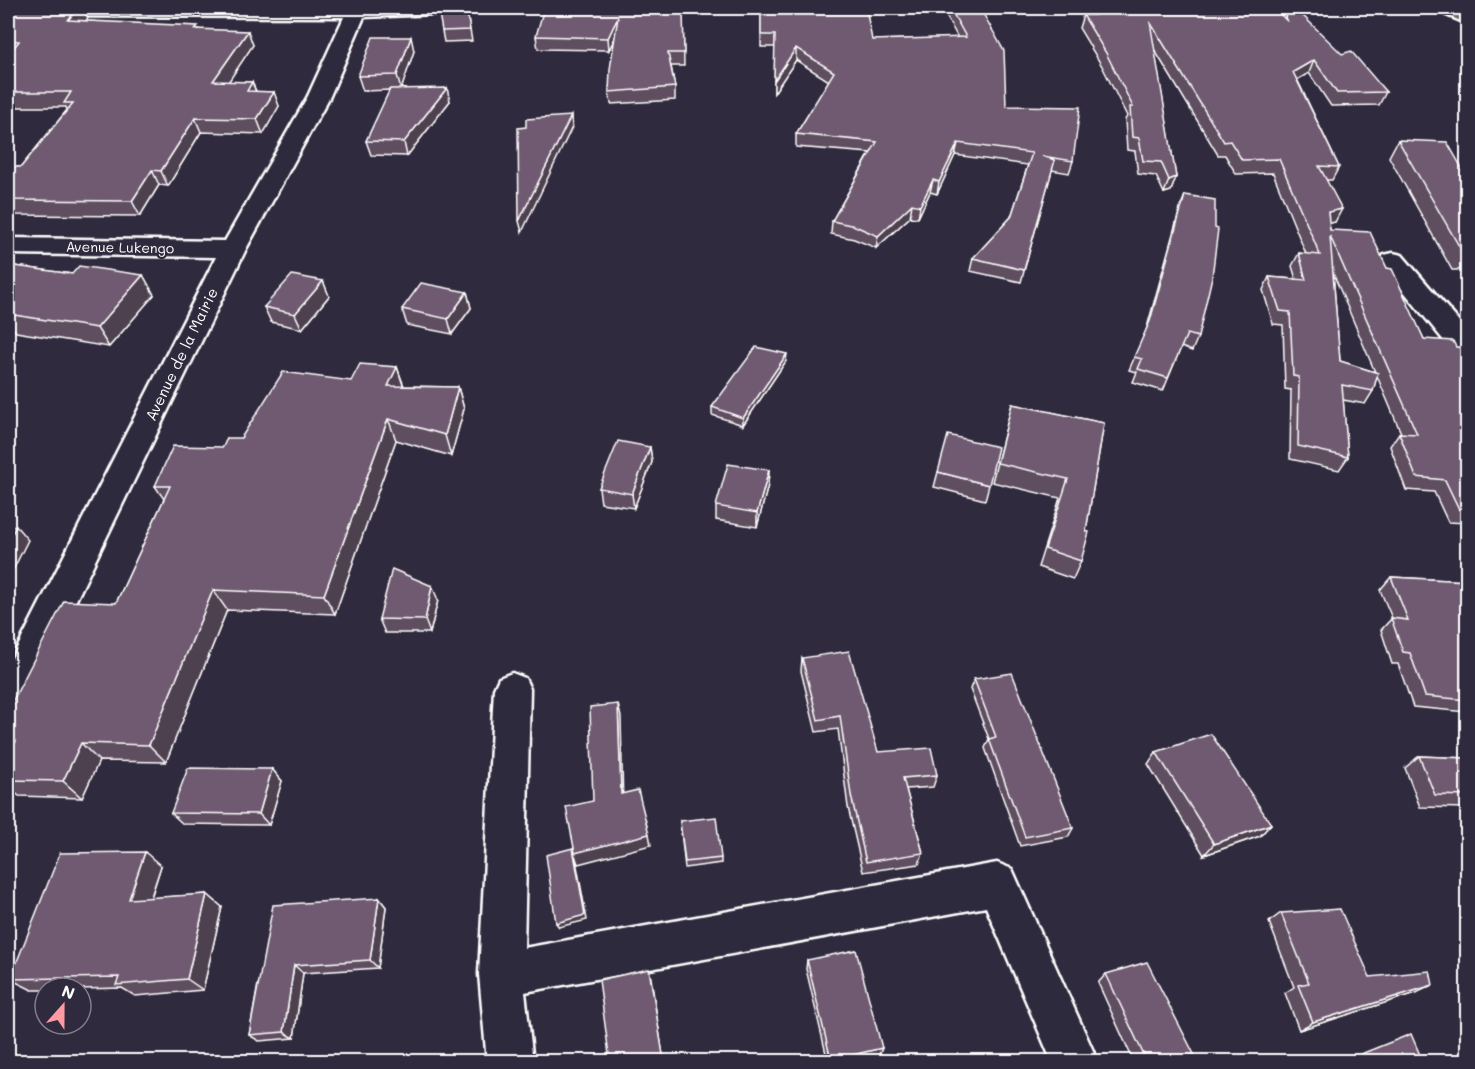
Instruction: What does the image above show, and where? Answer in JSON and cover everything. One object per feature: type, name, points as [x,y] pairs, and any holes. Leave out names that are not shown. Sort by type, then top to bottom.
[{"type":"highway","points":[[1446,8],[1467,18]]},
{"type":"street","points":[[8,10],[437,8]]},
{"type":"street","name":"Avenue de la Mairie","points":[[8,702],[233,249],[318,96],[357,9]]},
{"type":"street","name":"Avenue Lukengo","points":[[8,246],[233,249]]},
{"type":"street","points":[[1393,261],[1467,351]]},
{"type":"street","points":[[510,1062],[501,974],[512,689]]},
{"type":"street","points":[[501,974],[997,884],[1075,1062]]},
{"type":"building","points":[[19,8],[78,8],[68,20],[198,26],[195,29],[248,31],[213,81],[252,82],[247,91],[274,92],[257,119],[195,118],[161,171],[152,170],[132,201],[8,200],[8,167],[21,167],[73,103],[64,103],[71,92],[8,92],[8,55],[19,41],[8,40],[13,35],[8,34],[8,20]]},
{"type":"building","points":[[438,8],[466,8],[470,30],[442,31]]},
{"type":"building","points":[[544,8],[674,8],[674,11],[683,11],[684,53],[668,53],[675,87],[609,92],[618,17],[608,38],[536,36]]},
{"type":"building","points":[[761,8],[866,8],[872,40],[966,37],[950,8],[980,8],[1004,51],[1006,106],[1080,107],[1073,161],[1042,156],[1055,160],[1024,270],[973,258],[1011,217],[1032,153],[958,143],[939,182],[933,180],[920,206],[912,204],[878,236],[855,226],[832,221],[877,142],[796,134],[834,72],[796,48],[774,81],[775,35],[761,35]]},
{"type":"building","points":[[1091,8],[1254,8],[1258,13],[1278,12],[1288,22],[1285,17],[1295,8],[1342,54],[1351,51],[1386,92],[1337,93],[1314,60],[1293,72],[1339,167],[1319,166],[1342,209],[1328,212],[1330,230],[1370,232],[1387,268],[1392,269],[1424,339],[1453,341],[1456,347],[1467,348],[1467,510],[1459,509],[1445,480],[1416,477],[1399,433],[1417,434],[1330,236],[1340,361],[1378,373],[1373,391],[1342,385],[1348,457],[1298,446],[1299,377],[1293,376],[1290,312],[1280,311],[1269,277],[1306,280],[1299,253],[1320,255],[1279,159],[1242,160],[1230,141],[1224,142],[1150,22],[1176,177],[1169,180],[1161,162],[1143,161],[1139,138],[1132,137],[1130,107],[1133,107],[1106,53],[1083,15],[1095,15]]},
{"type":"building","points":[[373,37],[411,37],[397,75],[358,76]]},
{"type":"building","points":[[447,88],[404,142],[366,141],[390,89]]},
{"type":"building","points":[[571,116],[519,221],[518,128],[526,127],[526,119]]},
{"type":"building","points":[[1398,140],[1447,142],[1467,175],[1467,253],[1463,253]]},
{"type":"building","points":[[1185,195],[1215,200],[1215,228],[1218,229],[1212,277],[1198,337],[1187,334],[1168,378],[1138,369],[1142,359],[1134,357],[1150,321]]},
{"type":"building","points":[[8,265],[72,274],[79,266],[143,275],[97,328],[8,314],[8,308],[14,301],[8,301]]},
{"type":"building","points":[[292,275],[323,281],[295,314],[264,307]]},
{"type":"building","points":[[421,283],[467,292],[448,319],[402,309]]},
{"type":"building","points":[[756,347],[787,354],[743,418],[712,407]]},
{"type":"building","points":[[360,364],[397,367],[388,386],[458,387],[445,435],[388,419],[324,595],[213,590],[149,745],[81,743],[63,781],[8,780],[8,759],[16,741],[8,741],[8,710],[64,601],[116,603],[170,486],[155,486],[173,446],[223,447],[227,438],[241,438],[283,372],[351,381]]},
{"type":"building","points":[[1012,404],[1104,423],[1086,531],[1089,532],[1081,561],[1045,549],[1068,479],[997,463]]},
{"type":"building","points":[[948,435],[998,447],[989,485],[938,472]]},
{"type":"building","points":[[618,441],[650,447],[632,494],[599,488]]},
{"type":"building","points":[[728,464],[769,470],[757,513],[716,506]]},
{"type":"building","points":[[8,526],[16,526],[8,541]]},
{"type":"building","points":[[392,569],[432,586],[425,620],[379,619]]},
{"type":"building","points":[[1391,577],[1467,581],[1467,700],[1425,696],[1410,653],[1403,652],[1391,618],[1408,620]]},
{"type":"building","points":[[849,651],[878,752],[931,748],[937,775],[903,778],[923,853],[866,862],[851,795],[840,716],[818,720],[802,658]]},
{"type":"building","points":[[1012,673],[1073,828],[1025,837],[989,739],[996,737],[974,679]]},
{"type":"building","points":[[618,704],[621,794],[638,790],[649,834],[575,853],[566,807],[593,801],[590,707]]},
{"type":"building","points":[[1211,734],[1271,824],[1214,844],[1156,752]]},
{"type":"building","points":[[1419,756],[1467,758],[1467,796],[1435,795]]},
{"type":"building","points":[[188,768],[272,769],[259,814],[171,813]]},
{"type":"building","points":[[716,817],[721,858],[685,862],[680,821]]},
{"type":"building","points":[[573,848],[585,915],[556,923],[546,855]]},
{"type":"building","points":[[145,852],[129,899],[207,894],[187,979],[116,985],[119,977],[33,976],[33,979],[10,979],[60,853]]},
{"type":"building","points":[[379,898],[370,960],[294,965],[284,1032],[249,1035],[273,905]]},
{"type":"building","points":[[1340,909],[1370,977],[1430,971],[1433,985],[1313,1022],[1298,985],[1309,983],[1281,913]]},
{"type":"building","points":[[856,950],[882,1048],[831,1060],[807,960]]},
{"type":"building","points":[[1147,962],[1196,1058],[1183,1062],[1147,1062],[1106,974]]},
{"type":"building","points":[[649,969],[664,1061],[610,1062],[599,980]]},
{"type":"building","points":[[1411,1034],[1423,1062],[1341,1062]]}]
